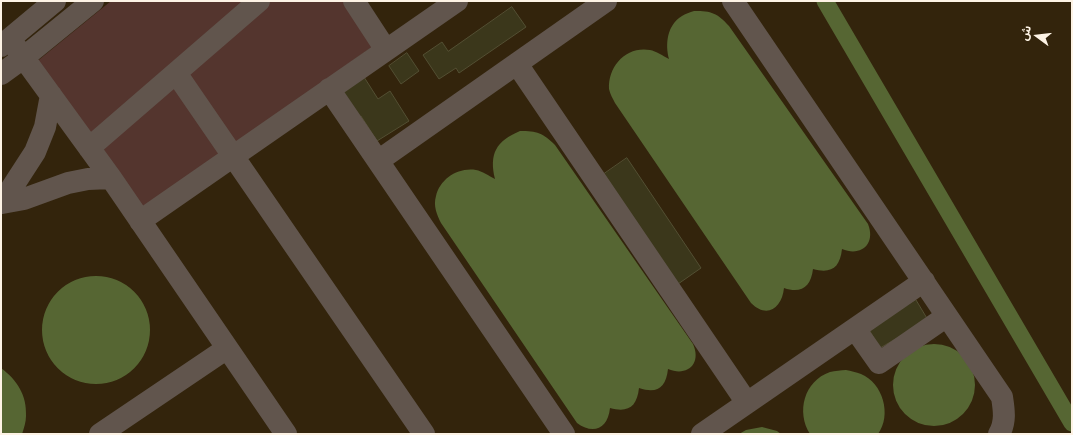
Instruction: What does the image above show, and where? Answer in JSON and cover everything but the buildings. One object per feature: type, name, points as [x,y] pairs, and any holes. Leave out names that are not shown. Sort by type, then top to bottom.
[{"type":"street","points":[[55,1],[6,43],[24,58],[111,178],[226,349],[286,434]]},
{"type":"street","points":[[1,74],[24,58],[93,1]]},
{"type":"street","points":[[89,148],[259,1]]},
{"type":"street","points":[[354,1],[386,50]]},
{"type":"street","points":[[140,222],[457,1]]},
{"type":"street","points":[[378,161],[606,1]]},
{"type":"street","points":[[733,1],[1002,397],[1005,414],[1002,430],[999,434]]},
{"type":"street","points":[[517,64],[747,403]]},
{"type":"street","points":[[176,73],[424,434]]},
{"type":"street","points":[[329,89],[564,434]]},
{"type":"street","points":[[1,203],[35,152],[45,127],[51,95]]},
{"type":"street","points":[[1,203],[24,199],[68,183],[88,179],[111,178]]},
{"type":"street","points":[[702,434],[924,282]]},
{"type":"street","points":[[855,329],[879,363],[947,316]]},
{"type":"street","points":[[100,434],[226,349]]},
{"type":"shaded area","points":[[111,1],[346,1],[376,44],[142,212],[35,63]]},
{"type":"shaded area","points":[[694,11],[710,12],[721,18],[729,26],[868,224],[870,231],[870,237],[865,247],[861,250],[855,251],[842,249],[839,261],[834,268],[825,271],[813,269],[810,280],[804,288],[790,290],[784,288],[783,295],[777,306],[768,311],[757,308],[751,303],[615,103],[609,89],[609,81],[615,65],[620,59],[633,51],[650,50],[669,59],[667,41],[673,24],[685,15]]},
{"type":"shaded area","points":[[520,131],[539,134],[547,138],[555,145],[693,344],[695,351],[696,357],[691,367],[687,370],[681,371],[668,369],[663,385],[656,390],[645,390],[639,388],[634,404],[627,409],[622,410],[610,408],[606,421],[599,428],[589,429],[577,423],[441,223],[436,210],[435,200],[441,184],[456,172],[463,170],[476,170],[495,179],[493,162],[496,149],[505,139]]},
{"type":"shaded area","points":[[96,276],[117,280],[134,292],[146,309],[150,330],[146,351],[134,368],[117,380],[96,384],[75,380],[58,368],[46,351],[42,330],[46,309],[58,292],[75,280]]},
{"type":"shaded area","points":[[934,344],[950,347],[963,356],[972,369],[975,385],[972,401],[963,414],[950,423],[934,426],[918,423],[905,414],[896,401],[893,385],[896,369],[905,356],[918,347]]},
{"type":"shaded area","points":[[1,368],[16,383],[25,401],[26,416],[22,434],[1,434]]},
{"type":"shaded area","points":[[846,370],[859,373],[869,378],[880,392],[885,409],[882,426],[878,434],[810,434],[806,425],[803,407],[809,390],[814,382],[821,376],[830,372]]},
{"type":"shaded area","points":[[762,427],[777,431],[781,434],[739,434],[746,430]]},
{"type":"waterway","points":[[825,1],[1072,423]]}]
